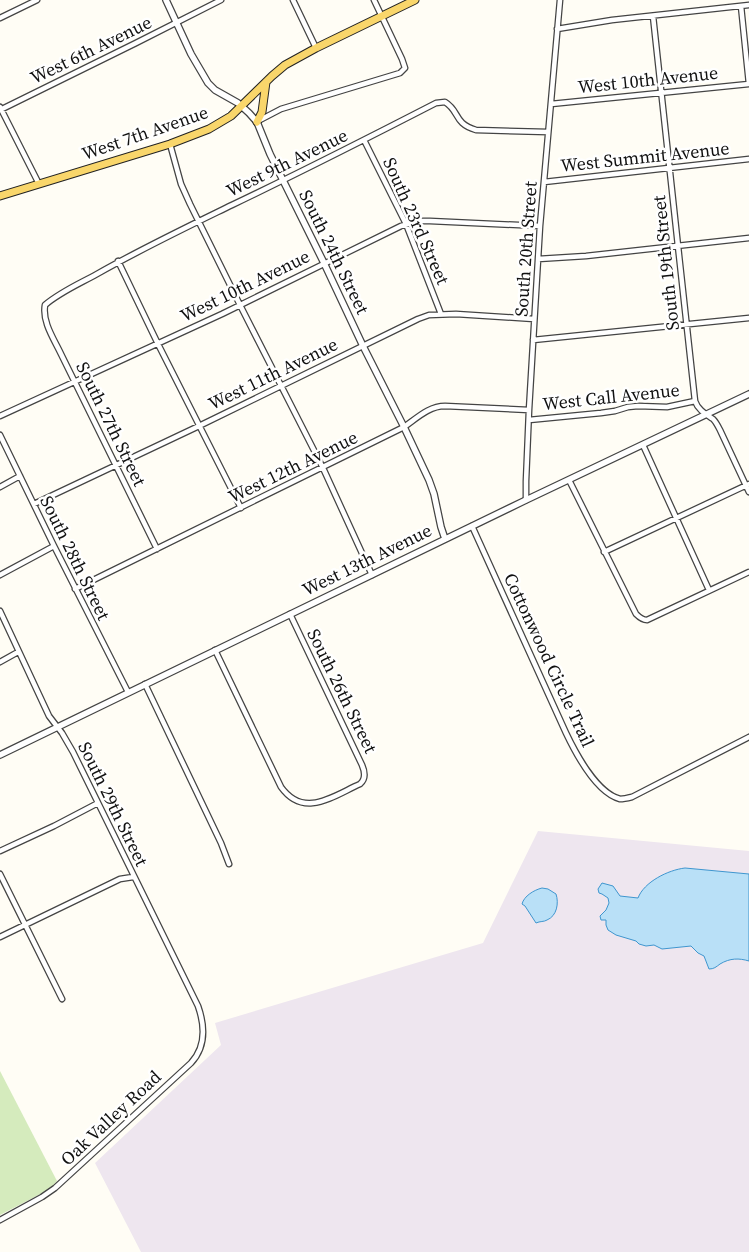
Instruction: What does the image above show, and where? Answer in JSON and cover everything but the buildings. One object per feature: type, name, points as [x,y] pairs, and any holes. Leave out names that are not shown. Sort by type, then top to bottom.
[{"type":"main road","name":"West 7th Avenue","points":[[0,196],[170,144],[209,129],[231,116],[285,65],[415,0]]},
{"type":"main road","points":[[257,122],[262,112],[266,82]]},
{"type":"street","points":[[0,18],[37,0]]},
{"type":"street","name":"South 24th Street","points":[[166,0],[191,54],[208,83],[215,90],[242,106],[257,122],[270,154],[429,480],[445,539]]},
{"type":"street","name":"West 6th Avenue","points":[[0,109],[220,0]]},
{"type":"street","points":[[293,0],[316,48]]},
{"type":"street","points":[[257,122],[281,109],[400,73],[405,68],[374,0]]},
{"type":"street","name":"South 20th Street","points":[[526,500],[529,410],[540,226],[560,0]]},
{"type":"street","points":[[557,29],[596,22],[749,5]]},
{"type":"street","points":[[741,6],[749,84]]},
{"type":"street","name":"South 19th Street","points":[[653,16],[697,406],[716,422],[748,485],[749,492]]},
{"type":"street","name":"West 10th Avenue","points":[[550,104],[749,84]]},
{"type":"street","name":"West 9th Avenue","points":[[44,310],[45,306],[55,297],[118,261],[436,103],[445,102],[449,104],[460,122],[476,130],[548,132]]},
{"type":"street","points":[[0,109],[39,184]]},
{"type":"street","name":"South 23rd Street","points":[[364,140],[406,224],[441,314]]},
{"type":"street","points":[[170,144],[181,184],[198,221],[323,468],[372,575]]},
{"type":"street","name":"West Summit Avenue","points":[[544,182],[749,159]]},
{"type":"street","name":"West 10th Avenue","points":[[0,416],[158,344],[406,224],[430,221],[540,226]]},
{"type":"street","points":[[538,259],[586,256],[749,238]]},
{"type":"street","points":[[118,261],[241,508]]},
{"type":"street","name":"South 27th Street","points":[[44,310],[46,321],[157,549]]},
{"type":"street","name":"West 11th Avenue","points":[[34,504],[199,426],[418,318],[429,315],[456,314],[534,319]]},
{"type":"street","points":[[533,340],[749,318]]},
{"type":"street","name":"West 13th Avenue","points":[[0,755],[749,394]]},
{"type":"street","name":"West Call Avenue","points":[[529,420],[602,413],[638,406],[667,407],[696,401]]},
{"type":"street","name":"West 12th Avenue","points":[[75,589],[404,427],[430,409],[438,406],[529,410]]},
{"type":"street","name":"South 28th Street","points":[[0,435],[75,589],[128,692]]},
{"type":"street","points":[[643,445],[709,590]]},
{"type":"street","points":[[0,487],[20,476]]},
{"type":"street","points":[[569,480],[604,552],[636,614],[640,618],[647,620],[749,572]]},
{"type":"street","points":[[604,552],[748,485]]},
{"type":"street","name":"Cottonwood Circle Trail","points":[[472,526],[566,733],[585,766],[603,789],[620,798],[632,797],[749,737]]},
{"type":"street","points":[[0,576],[54,546]]},
{"type":"street","name":"South 29th Street","points":[[0,611],[49,716],[62,732],[73,752],[200,1010]]},
{"type":"street","name":"South 26th Street","points":[[215,650],[286,793],[302,803],[318,803],[360,784],[364,777],[362,765],[290,614]]},
{"type":"street","points":[[0,662],[18,652]]},
{"type":"street","points":[[145,684],[230,864]]},
{"type":"street","points":[[0,851],[98,804]]},
{"type":"street","points":[[0,874],[62,999]]},
{"type":"street","points":[[0,937],[120,878],[133,877]]},
{"type":"street","name":"Oak Valley Road","points":[[0,1220],[55,1188],[197,1057],[202,1044],[203,1028],[200,1010]]},
{"type":"shaded area","points":[[538,831],[749,851],[749,1252],[141,1252],[95,1163],[221,1045],[215,1023],[483,943]]},
{"type":"green space","points":[[0,1071],[57,1181],[50,1189],[0,1215]]},
{"type":"water","points":[[685,868],[749,874],[749,961],[731,960],[709,969],[704,956],[691,946],[662,949],[654,945],[646,946],[639,944],[608,930],[606,920],[601,920],[600,916],[606,910],[609,903],[608,898],[599,893],[598,889],[602,883],[613,886],[620,896],[638,898],[645,887],[657,878],[671,871]]},
{"type":"water","points":[[542,888],[556,894],[557,905],[553,916],[546,921],[536,923],[522,904],[530,894]]}]
